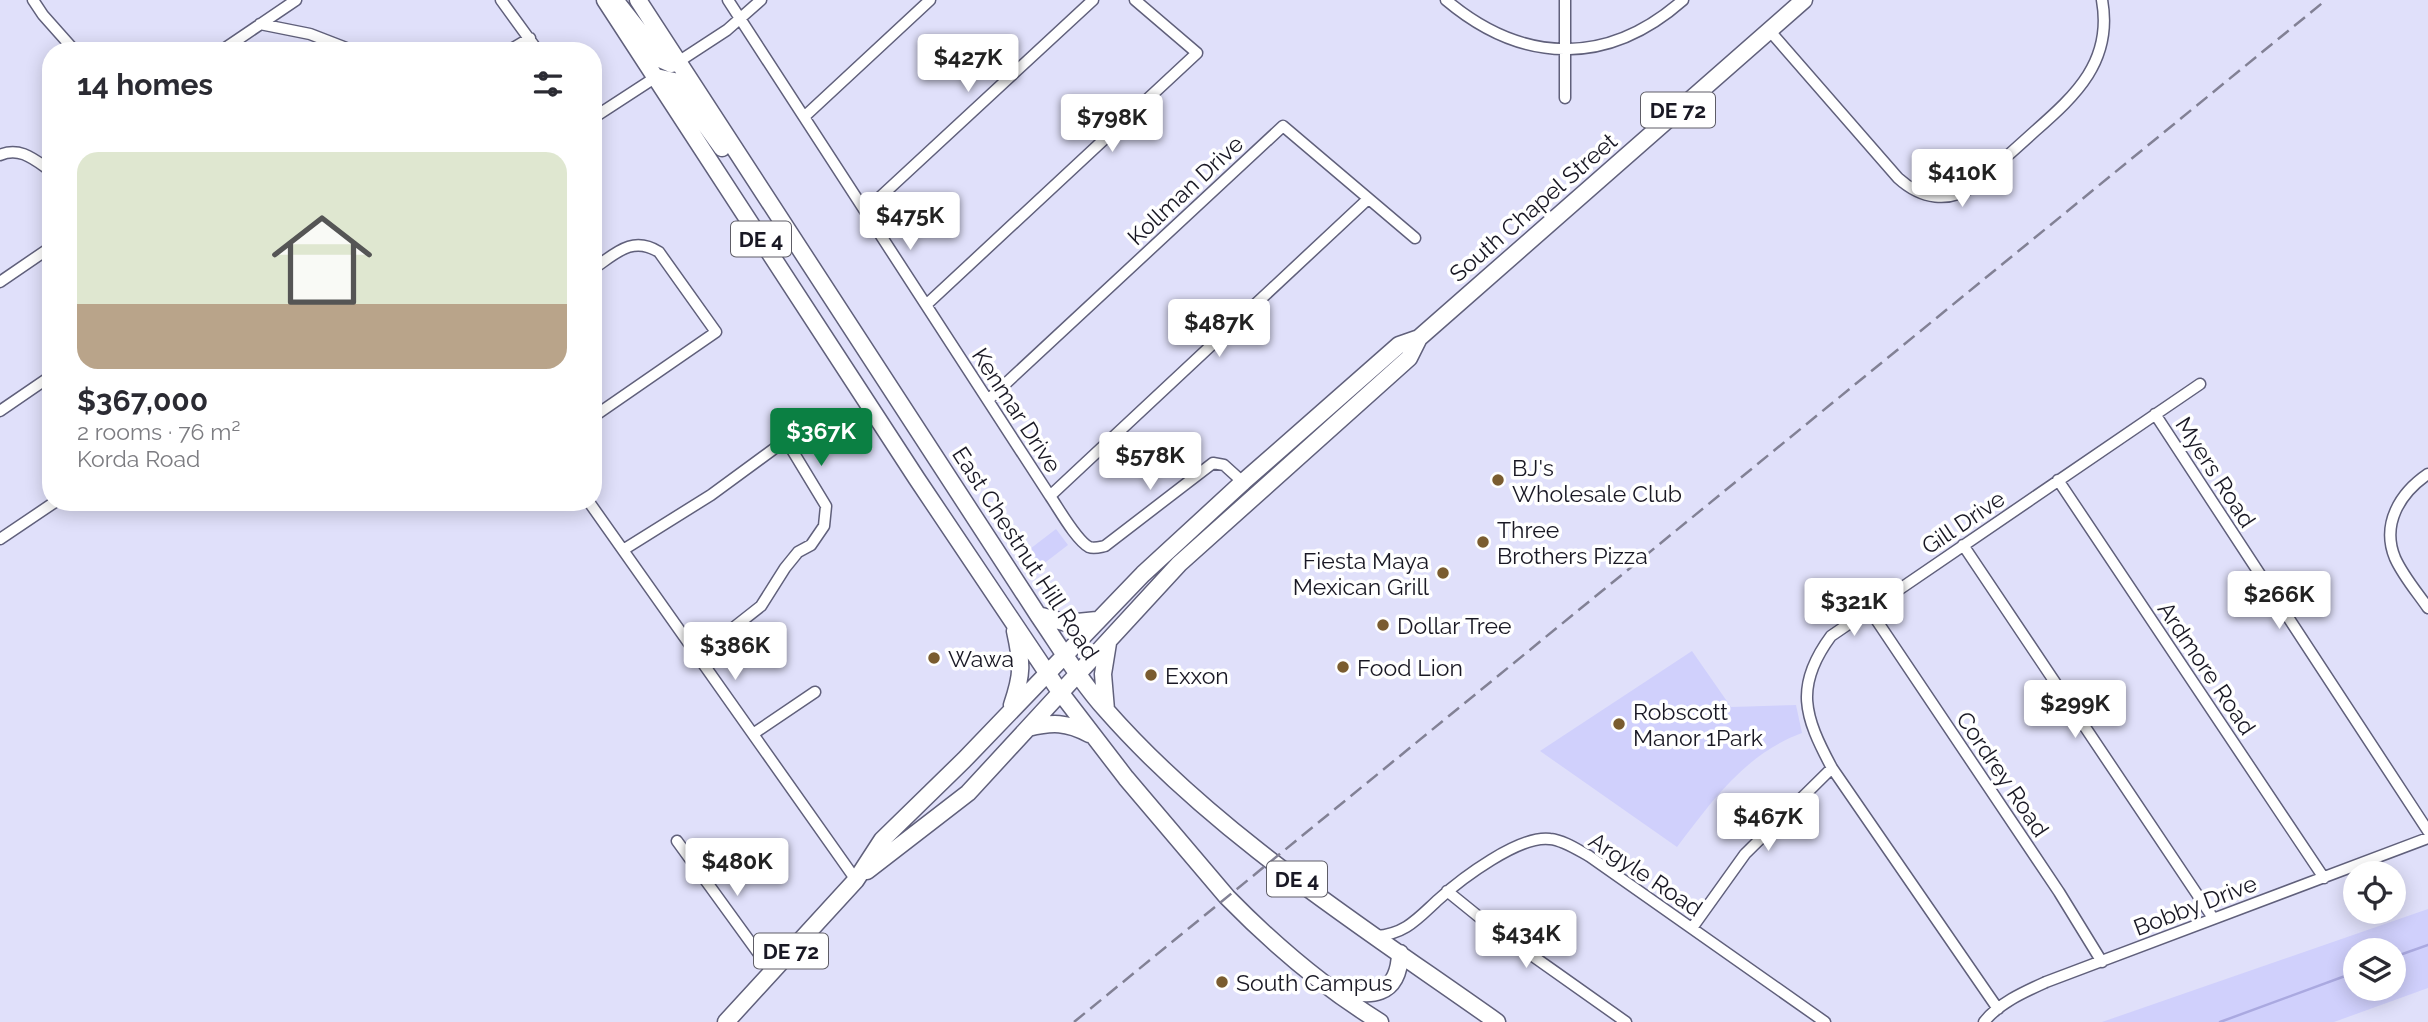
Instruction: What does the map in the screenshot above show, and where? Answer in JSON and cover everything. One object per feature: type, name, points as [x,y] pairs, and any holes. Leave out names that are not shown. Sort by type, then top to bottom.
[{"type":"main road","name":"East Chestnut Hill Road","points":[[605,0],[916,480],[1060,692],[1093,736],[1227,897],[1278,948],[1317,979],[1380,1022]]},
{"type":"main road","points":[[615,0],[662,60],[671,64],[678,62]]},
{"type":"main road","name":"East Chestnut Hill Road","points":[[638,0],[1038,615],[1105,710],[1197,800],[1272,860],[1497,1022]]},
{"type":"main road","name":"South Chapel Street","points":[[726,1022],[856,880],[882,840],[964,760],[1143,574],[1399,345],[1419,338],[1804,0]]},
{"type":"main road","points":[[656,77],[674,81],[730,158],[761,191]]},
{"type":"main road","name":"South Chapel Street","points":[[856,880],[968,793],[1179,564],[1409,358],[1419,338]]},
{"type":"main road","points":[[1038,615],[1067,623],[1097,620]]},
{"type":"main road","points":[[1011,710],[1020,684],[1022,666],[1014,622]]},
{"type":"main road","points":[[1105,710],[1102,674],[1109,639]]},
{"type":"main road","points":[[1028,727],[1057,722],[1072,725],[1093,736]]},
{"type":"main road","points":[[1317,979],[1350,992],[1367,994],[1382,990],[1399,974],[1400,953]]},
{"type":"street","points":[[33,0],[67,42]]},
{"type":"street","points":[[234,42],[296,0]]},
{"type":"street","points":[[501,0],[532,42]]},
{"type":"street","name":"Kenmar Drive","points":[[728,0],[1080,539],[1089,547],[1097,548],[1115,540],[1213,463],[1224,465],[1256,494]]},
{"type":"street","points":[[678,62],[740,19],[761,0]]},
{"type":"street","points":[[804,117],[930,0]]},
{"type":"street","points":[[865,211],[1093,0]]},
{"type":"street","points":[[926,305],[1197,53],[1135,0]]},
{"type":"street","points":[[1446,0],[1473,21],[1500,36],[1526,45],[1564,49],[1592,47],[1630,35],[1655,22],[1684,0]]},
{"type":"street","points":[[1565,0],[1565,98]]},
{"type":"street","points":[[1769,30],[1907,186],[1928,196],[1950,197],[1975,185],[2063,107],[2083,85],[2099,49],[2104,15],[2102,0]]},
{"type":"street","points":[[260,24],[310,34],[331,42]]},
{"type":"street","points":[[523,42],[530,38]]},
{"type":"street","points":[[602,112],[656,77]]},
{"type":"street","name":"Kollman Drive","points":[[988,400],[1283,127],[1415,238]]},
{"type":"street","points":[[0,155],[6,152],[22,152],[42,165]]},
{"type":"street","points":[[1050,496],[1368,199]]},
{"type":"street","points":[[602,263],[629,245],[644,245],[659,252],[716,332],[602,411]]},
{"type":"street","points":[[0,282],[42,253]]},
{"type":"street","points":[[0,411],[42,382]]},
{"type":"street","name":"Gill Drive","points":[[1998,1009],[1832,768],[1813,733],[1808,715],[1810,671],[1831,636],[2200,384]]},
{"type":"street","name":"Myers Road","points":[[2155,414],[2428,831]]},
{"type":"street","points":[[623,550],[711,495],[786,440],[826,506],[824,526],[811,545],[798,552],[785,568],[761,606],[728,632],[693,650]]},
{"type":"street","points":[[2428,474],[2400,499],[2390,534],[2394,556],[2403,574],[2428,608]]},
{"type":"street","name":"Ardmore Road","points":[[2059,480],[2324,878]]},
{"type":"street","points":[[0,539],[42,511]]},
{"type":"street","points":[[595,511],[856,880]]},
{"type":"street","points":[[1963,545],[2213,918]]},
{"type":"street","name":"Cordrey Road","points":[[1869,609],[2059,892],[2102,962]]},
{"type":"street","points":[[753,734],[816,692]]},
{"type":"street","points":[[1692,928],[1745,854],[1832,768]]},
{"type":"street","name":"Bobby Drive","points":[[1984,1022],[2021,993],[2046,982],[2428,838]]},
{"type":"street","name":"Argyle Road","points":[[1407,929],[1447,891],[1514,846],[1533,840],[1551,839],[1589,856],[1825,1022]]},
{"type":"street","points":[[677,841],[772,972]]},
{"type":"street","points":[[1447,891],[1489,925],[1626,1022]]},
{"type":"street","points":[[1376,936],[1407,929]]},
{"type":"street","points":[[1400,953],[1402,937],[1407,929]]},
{"type":"shaded area","points":[[1056,529],[1068,545],[1038,568],[1026,552]]},
{"type":"shaded area","points":[[1692,651],[1731,707],[1796,705],[1802,733],[1763,753],[1747,766],[1717,796],[1677,847],[1540,751]]},
{"type":"shaded area","points":[[2428,909],[2428,988],[2406,996],[2406,938],[2344,938],[2385,924],[2406,924],[2406,917]]},
{"type":"shaded area","points":[[2343,938],[2343,1001],[2392,1001],[2334,1022],[2102,1022]]},
{"type":"waterway","points":[[2406,953],[2428,945]]},
{"type":"waterway","points":[[2220,1022],[2343,977]]},
{"type":"railway","points":[[1074,1022],[2326,0]]},
{"type":"place","name":"BJ's Wholesale Club","points":[[1498,480]]},
{"type":"place","name":"Three Brothers Pizza","points":[[1483,542]]},
{"type":"place","name":"Fiesta Maya Mexican Grill","points":[[1443,573]]},
{"type":"place","name":"Dollar Tree","points":[[1383,625]]},
{"type":"place","name":"Wawa","points":[[934,658]]},
{"type":"place","name":"Food Lion","points":[[1343,667]]},
{"type":"place","name":"Exxon","points":[[1151,675]]},
{"type":"place","name":"Robscott Manor 1Park","points":[[1619,724]]},
{"type":"place","name":"South Campus","points":[[1222,982]]}]
